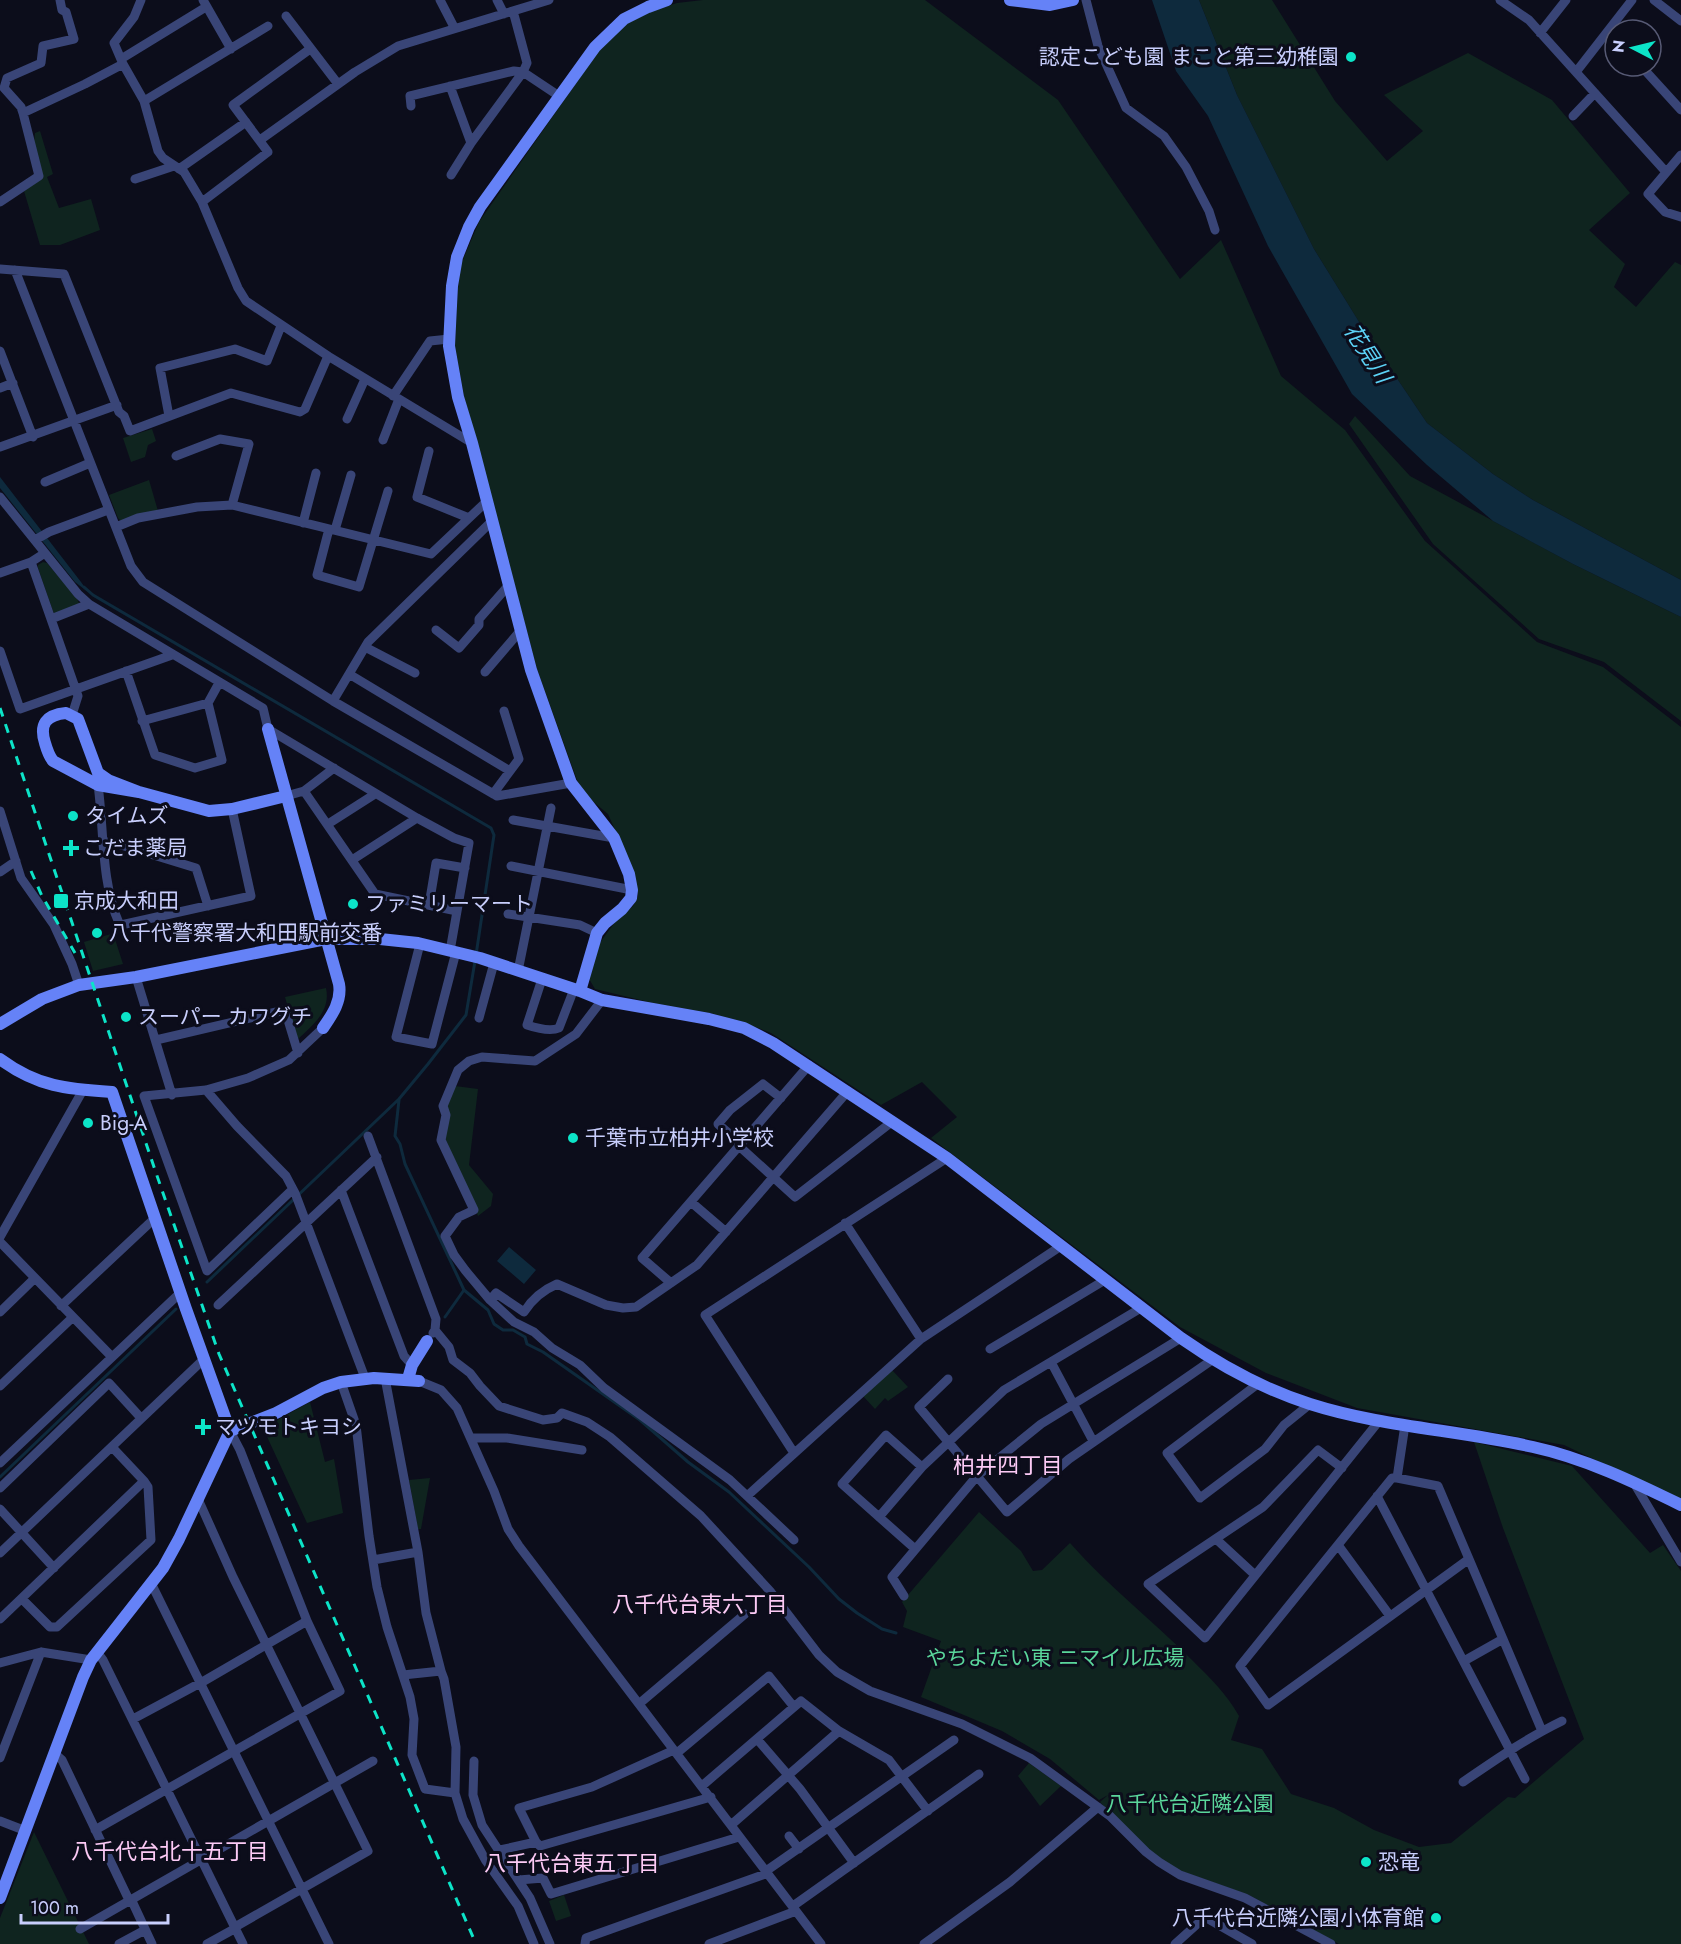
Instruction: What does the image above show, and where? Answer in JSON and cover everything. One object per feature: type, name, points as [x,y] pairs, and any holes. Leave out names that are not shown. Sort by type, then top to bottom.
[{"type":"street","points":[[0,202],[39,177],[23,112],[4,88],[7,78],[41,63],[43,46],[74,39],[60,0]]},
{"type":"street","points":[[141,0],[134,17],[114,43],[144,101],[158,151],[163,158],[184,172],[202,202],[238,288],[246,301],[328,356],[472,443]]},
{"type":"street","points":[[440,0],[454,27]]},
{"type":"street","points":[[451,175],[471,143],[524,72],[527,63],[509,13],[497,0]]},
{"type":"street","points":[[260,140],[339,84],[398,46],[546,0]]},
{"type":"street","points":[[542,979],[527,1025],[554,1030],[559,1028],[577,990],[597,933],[632,898],[633,890],[614,838],[571,783],[531,670],[458,397],[449,346],[452,286],[457,257],[480,207],[595,47],[624,19],[667,0]]},
{"type":"street","points":[[1010,0],[1050,5],[1072,0]]},
{"type":"street","points":[[1086,0],[1098,46],[1126,108],[1164,136],[1186,167],[1209,211],[1215,230]]},
{"type":"street","points":[[1500,0],[1529,20],[1666,172]]},
{"type":"street","points":[[1540,33],[1566,0]]},
{"type":"street","points":[[1621,18],[1632,0]]},
{"type":"street","points":[[1654,0],[1681,21]]},
{"type":"street","points":[[23,112],[85,84],[122,61],[204,3],[231,49]]},
{"type":"street","points":[[286,16],[339,84]]},
{"type":"street","points":[[144,101],[268,26]]},
{"type":"street","points":[[1576,72],[1603,44]]},
{"type":"street","points":[[202,202],[268,152],[233,105],[310,49]]},
{"type":"street","points":[[411,106],[410,96],[514,71],[524,72],[560,96]]},
{"type":"street","points":[[1652,78],[1681,110]]},
{"type":"street","points":[[450,86],[471,143]]},
{"type":"street","points":[[1573,116],[1595,93]]},
{"type":"street","points":[[135,179],[177,167],[246,122]]},
{"type":"street","points":[[1681,155],[1648,194],[1665,212],[1681,217]]},
{"type":"street","points":[[0,269],[64,274],[117,405],[130,431],[231,393],[300,412],[305,410],[328,356]]},
{"type":"street","points":[[15,270],[130,566],[143,582],[333,701],[497,796],[571,783]]},
{"type":"street","points":[[169,416],[160,368],[235,349],[267,361],[281,326]]},
{"type":"street","points":[[383,440],[396,397],[430,341],[449,339]]},
{"type":"street","points":[[0,351],[33,437]]},
{"type":"street","points":[[347,419],[365,379]]},
{"type":"street","points":[[0,388],[13,383]]},
{"type":"street","points":[[0,447],[117,405]]},
{"type":"street","points":[[176,456],[220,439],[249,444],[232,505]]},
{"type":"street","points":[[429,451],[417,497],[469,518]]},
{"type":"street","points":[[45,482],[90,462]]},
{"type":"street","points":[[303,523],[316,473]]},
{"type":"street","points":[[351,475],[317,575],[359,587],[388,491]]},
{"type":"street","points":[[0,496],[78,594],[89,604],[263,708],[340,990],[336,1006],[323,1028],[298,1053],[275,1067],[206,1090],[144,1096],[207,1271],[296,1195]]},
{"type":"street","points":[[116,526],[138,518],[197,507],[232,505],[431,554],[487,501]]},
{"type":"street","points":[[36,539],[108,510]]},
{"type":"street","points":[[333,701],[365,647],[492,521]]},
{"type":"street","points":[[0,573],[31,562],[45,553]]},
{"type":"street","points":[[31,562],[78,696],[72,715]]},
{"type":"street","points":[[436,630],[459,648],[479,625],[479,619],[508,586]]},
{"type":"street","points":[[51,619],[89,604]]},
{"type":"street","points":[[485,672],[521,630]]},
{"type":"street","points":[[365,647],[415,673]]},
{"type":"street","points":[[0,651],[20,709],[172,655]]},
{"type":"street","points":[[126,671],[155,755],[195,768],[222,760],[208,703],[219,683]]},
{"type":"street","points":[[350,674],[510,771]]},
{"type":"street","points":[[142,721],[208,703]]},
{"type":"street","points":[[493,794],[519,759],[504,711]]},
{"type":"street","points":[[139,792],[98,785],[88,778],[55,764],[50,757],[42,733],[44,723],[62,713],[72,715],[78,719],[98,773],[108,780],[139,792],[209,811],[232,809],[304,791],[334,768]]},
{"type":"street","points":[[268,729],[417,818],[454,838],[469,843],[457,911],[453,952],[432,1044],[396,1037],[420,944]]},
{"type":"street","points":[[98,785],[111,900],[119,923],[126,924],[251,896],[232,809]]},
{"type":"street","points":[[304,791],[375,894],[457,911]]},
{"type":"street","points":[[328,824],[375,794]]},
{"type":"street","points":[[518,971],[551,808]]},
{"type":"street","points":[[0,811],[21,878],[54,925],[79,985]]},
{"type":"street","points":[[352,860],[417,818]]},
{"type":"street","points":[[513,820],[614,838]]},
{"type":"street","points":[[104,842],[196,867],[208,906]]},
{"type":"street","points":[[0,872],[16,861]]},
{"type":"street","points":[[429,905],[436,863],[465,868]]},
{"type":"street","points":[[511,866],[633,890]]},
{"type":"street","points":[[508,914],[580,926],[597,933]]},
{"type":"street","points":[[0,1024],[42,999],[79,985],[136,977],[326,939],[380,939],[420,944],[476,958],[602,1000],[709,1019],[744,1028],[773,1042],[809,1065],[947,1158],[1212,1360],[1310,1404],[1405,1425],[1535,1447],[1572,1458],[1681,1505]]},
{"type":"street","points":[[479,1018],[494,963]]},
{"type":"street","points":[[136,977],[172,1095]]},
{"type":"street","points":[[602,1000],[576,1034],[535,1061],[482,1057],[469,1061],[458,1070],[443,1106],[446,1115],[441,1140],[474,1210],[459,1217],[445,1236],[454,1255],[490,1300],[514,1322],[534,1332],[552,1348],[579,1365],[604,1388],[730,1480],[794,1540]]},
{"type":"street","points":[[156,1040],[285,1010],[298,1053]]},
{"type":"street","points":[[0,1059],[31,1079],[45,1084],[112,1092],[180,1293],[230,1431],[240,1450],[308,1621],[340,1691],[95,1830]]},
{"type":"street","points":[[670,1283],[642,1258],[809,1065]]},
{"type":"street","points":[[781,1098],[763,1084],[730,1110],[718,1124],[795,1197],[893,1121]]},
{"type":"street","points":[[0,1237],[83,1090]]},
{"type":"street","points":[[206,1090],[237,1126],[286,1176],[296,1195],[365,1378]]},
{"type":"street","points":[[490,1300],[496,1293],[524,1312],[531,1300],[557,1284],[606,1305],[623,1308],[636,1307],[697,1265],[848,1091]]},
{"type":"street","points":[[368,1136],[436,1319],[435,1330],[412,1365],[413,1380]]},
{"type":"street","points":[[218,1305],[377,1157]]},
{"type":"street","points":[[794,1453],[705,1314],[947,1158]]},
{"type":"street","points":[[341,1190],[404,1356],[412,1365]]},
{"type":"street","points":[[691,1202],[726,1232]]},
{"type":"street","points":[[61,1306],[155,1218]]},
{"type":"street","points":[[845,1223],[921,1339]]},
{"type":"street","points":[[0,1242],[112,1357]]},
{"type":"street","points":[[747,1496],[921,1339],[1061,1246]]},
{"type":"street","points":[[0,1312],[35,1278]]},
{"type":"street","points":[[990,1349],[1105,1280]]},
{"type":"street","points":[[0,1463],[180,1293]]},
{"type":"street","points":[[879,1517],[922,1467],[1004,1390],[1142,1308]]},
{"type":"street","points":[[0,1386],[72,1318]]},
{"type":"street","points":[[435,1330],[449,1347],[453,1360],[470,1373],[499,1406],[543,1420],[557,1418],[562,1413],[587,1422],[610,1437],[701,1516],[770,1591],[819,1655],[837,1672],[870,1691],[962,1724],[1014,1749],[1110,1816],[1146,1852],[1180,1875],[1245,1898],[1331,1944]]},
{"type":"street","points":[[904,1596],[892,1577],[914,1548],[977,1476],[1041,1424],[1181,1338]]},
{"type":"street","points":[[0,1553],[204,1359]]},
{"type":"street","points":[[948,1379],[919,1407],[1006,1512],[1093,1441],[1212,1360]]},
{"type":"street","points":[[1051,1362],[1093,1441]]},
{"type":"street","points":[[0,1898],[83,1677],[94,1656],[151,1584],[180,1539],[230,1431],[276,1413],[323,1388],[365,1378],[385,1378],[431,1384],[449,1397],[472,1438],[508,1529],[821,1944]]},
{"type":"street","points":[[385,1378],[418,1552],[426,1613],[444,1679],[456,1747],[455,1793],[463,1819],[486,1861],[518,1906],[534,1944]]},
{"type":"street","points":[[341,1382],[356,1425],[373,1560],[387,1627],[403,1675],[414,1719],[412,1755],[425,1789],[455,1793]]},
{"type":"street","points":[[0,1488],[109,1383],[141,1418]]},
{"type":"street","points":[[1259,1383],[1167,1453],[1200,1498],[1265,1449],[1284,1425],[1310,1404]]},
{"type":"street","points":[[1342,1468],[1318,1450],[1263,1508],[1148,1584],[1204,1638],[1342,1468],[1379,1420]]},
{"type":"street","points":[[1397,1478],[1405,1425]]},
{"type":"street","points":[[914,1548],[842,1484],[886,1435],[922,1467]]},
{"type":"street","points":[[472,1438],[507,1438],[582,1450]]},
{"type":"street","points":[[22,1599],[50,1628],[57,1627],[151,1540],[148,1487],[112,1447]]},
{"type":"street","points":[[1469,1559],[1268,1705],[1240,1666],[1392,1479],[1438,1486],[1503,1639],[1542,1731]]},
{"type":"street","points":[[0,1619],[144,1481]]},
{"type":"street","points":[[1634,1484],[1681,1562]]},
{"type":"street","points":[[1377,1496],[1525,1779]]},
{"type":"street","points":[[198,1499],[368,1851],[207,1944]]},
{"type":"street","points":[[0,1509],[54,1568]]},
{"type":"street","points":[[1216,1539],[1255,1575]]},
{"type":"street","points":[[1338,1545],[1390,1616]]},
{"type":"street","points":[[373,1560],[418,1552]]},
{"type":"street","points":[[151,1584],[329,1944]]},
{"type":"street","points":[[640,1703],[745,1614]]},
{"type":"street","points":[[133,1719],[201,1683],[308,1621]]},
{"type":"street","points":[[1464,1661],[1503,1639]]},
{"type":"street","points":[[0,1758],[41,1652]]},
{"type":"street","points":[[0,1663],[41,1652],[94,1656],[103,1660],[243,1944]]},
{"type":"street","points":[[403,1675],[441,1671]]},
{"type":"street","points":[[711,1797],[540,1846],[519,1808],[592,1787],[675,1752],[769,1676],[794,1707]]},
{"type":"street","points":[[703,1785],[801,1701],[839,1731],[889,1760],[928,1811]]},
{"type":"street","points":[[1463,1782],[1511,1749],[1562,1721]]},
{"type":"street","points":[[731,1825],[839,1731]]},
{"type":"street","points":[[757,1739],[854,1863]]},
{"type":"street","points":[[585,1944],[586,1938],[767,1872],[954,1740]]},
{"type":"street","points":[[55,1754],[62,1760],[152,1944]]},
{"type":"street","points":[[80,1929],[373,1761]]},
{"type":"street","points":[[474,1761],[473,1795],[482,1825],[531,1898],[550,1944]]},
{"type":"street","points":[[709,1944],[794,1908],[979,1774]]},
{"type":"street","points":[[924,1944],[1010,1882],[1098,1807]]},
{"type":"street","points":[[0,1821],[26,1831]]},
{"type":"street","points":[[789,1836],[799,1849]]},
{"type":"street","points":[[519,1880],[543,1878],[551,1894],[740,1837]]},
{"type":"street","points":[[500,1850],[536,1842]]},
{"type":"street","points":[[1175,1944],[1205,1917],[1249,1943]]},
{"type":"street","points":[[119,1944],[146,1930]]},
{"type":"green space","points":[[703,0],[925,0],[1058,100],[1180,279],[1221,240],[1281,376],[1345,430],[1425,541],[1537,642],[1603,667],[1681,727],[1681,1501],[1564,1445],[1357,1408],[1266,1373],[1180,1327],[931,1138],[957,1117],[922,1082],[881,1105],[771,1033],[710,1013],[653,1003],[595,989],[588,977],[599,944],[615,922],[633,906],[638,896],[634,872],[608,814],[584,794],[577,780],[537,669],[464,396],[455,346],[458,288],[461,264],[479,222],[600,49],[627,23],[650,12],[677,3]]},
{"type":"green space","points":[[1199,0],[1272,0],[1335,101],[1387,161],[1423,131],[1384,95],[1468,53],[1552,100],[1630,193],[1589,230],[1625,264],[1614,287],[1636,307],[1675,262],[1681,265],[1681,580],[1533,500],[1493,474],[1427,423],[1361,325],[1314,249],[1237,95]]},
{"type":"green space","points":[[40,131],[53,174],[47,177],[59,208],[91,199],[100,230],[60,245],[40,245],[24,191],[43,177],[34,143],[35,133]]},
{"type":"green space","points":[[1355,416],[1410,476],[1573,564],[1681,617],[1681,721],[1604,662],[1539,639],[1433,544],[1349,424]]},
{"type":"green space","points":[[152,429],[156,441],[148,445],[145,457],[131,462],[123,438]]},
{"type":"green space","points":[[149,480],[158,511],[121,521],[109,495]]},
{"type":"green space","points":[[43,562],[47,563],[80,605],[54,614],[38,568],[38,565]]},
{"type":"green space","points":[[111,934],[114,936],[123,964],[93,971],[84,942]]},
{"type":"green space","points":[[326,988],[326,1004],[323,1011],[315,1023],[297,1040],[285,997]]},
{"type":"green space","points":[[455,1086],[478,1089],[469,1165],[493,1194],[491,1206],[478,1216],[445,1138],[446,1108]]},
{"type":"green space","points":[[892,1370],[908,1387],[888,1401],[885,1398],[875,1409],[863,1396]]},
{"type":"green space","points":[[310,1402],[325,1462],[334,1459],[343,1513],[307,1523],[263,1428]]},
{"type":"green space","points":[[1474,1442],[1572,1466],[1650,1553],[1663,1545],[1681,1571],[1681,1944],[1339,1944],[1249,1895],[1181,1871],[1162,1861],[1141,1844],[1100,1802],[1108,1795],[1099,1800],[1050,1759],[1002,1731],[921,1697],[941,1641],[903,1627],[907,1611],[902,1602],[979,1512],[1021,1551],[1033,1571],[1042,1570],[1070,1543],[1218,1687],[1239,1716],[1231,1740],[1262,1749],[1291,1794],[1334,1808],[1374,1830],[1419,1847],[1451,1843],[1508,1797],[1515,1798],[1584,1739],[1503,1528]]},
{"type":"green space","points":[[430,1478],[421,1529],[418,1529],[409,1480]]},
{"type":"green space","points":[[1029,1763],[1061,1786],[1040,1806],[1018,1776]]},
{"type":"green space","points":[[34,1832],[89,1944],[0,1944],[0,1918]]},
{"type":"green space","points":[[564,1895],[571,1916],[556,1921],[549,1901]]},
{"type":"water","name":"花見川","points":[[1152,0],[1199,0],[1237,95],[1314,249],[1361,325],[1427,423],[1493,474],[1533,500],[1681,580],[1681,617],[1573,564],[1493,521],[1427,465],[1352,394],[1268,246],[1208,116],[1176,71]]},
{"type":"water","points":[[0,477],[88,592],[75,582],[0,488]]},
{"type":"water","points":[[509,1247],[536,1270],[524,1284],[497,1261]]},
{"type":"waterway","points":[[84,587],[93,595],[491,828],[494,835],[476,955]]},
{"type":"waterway","points":[[207,1282],[399,1099],[466,1015],[475,961]]},
{"type":"waterway","points":[[399,1100],[395,1136],[400,1144],[405,1164],[464,1290],[488,1310],[494,1324],[503,1330],[513,1330],[525,1337],[527,1344],[543,1352],[640,1420],[688,1462],[729,1492],[809,1567],[839,1599],[882,1629],[896,1633]]},
{"type":"waterway","points":[[445,1317],[464,1290]]},
{"type":"waterway","points":[[0,1477],[176,1309]]},
{"type":"railway","points":[[0,708],[219,1354],[476,1944]]},
{"type":"railway","points":[[31,871],[42,896],[75,953]]},
{"type":"place","name":"認定こども園 まこと第三幼稚園","points":[[1351,57]]},
{"type":"place","name":"タイムズ","points":[[73,816]]},
{"type":"place","name":"こだま薬局","points":[[71,848]]},
{"type":"place","name":"京成大和田","points":[[61,901]]},
{"type":"place","name":"ファミリーマート","points":[[353,904]]},
{"type":"place","name":"八千代警察署大和田駅前交番","points":[[97,933]]},
{"type":"place","name":"スーパー カワグチ","points":[[126,1017]]},
{"type":"place","name":"Big-A","points":[[88,1123]]},
{"type":"place","name":"千葉市立柏井小学校","points":[[573,1138]]},
{"type":"place","name":"マツモトキヨシ","points":[[203,1427]]},
{"type":"place","name":"恐竜","points":[[1366,1862]]},
{"type":"place","name":"八千代台近隣公園小体育館","points":[[1436,1918]]},
{"type":"district","name":"柏井四丁目","points":[[1008,1465]]},
{"type":"district","name":"八千代台東六丁目","points":[[700,1604]]},
{"type":"district","name":"八千代台北十五丁目","points":[[170,1851]]},
{"type":"district","name":"八千代台東五丁目","points":[[572,1863]]},
{"type":"park label","name":"やちよだい東 ニマイル広場","points":[[1055,1658]]},
{"type":"park label","name":"八千代台近隣公園","points":[[1190,1804]]}]
